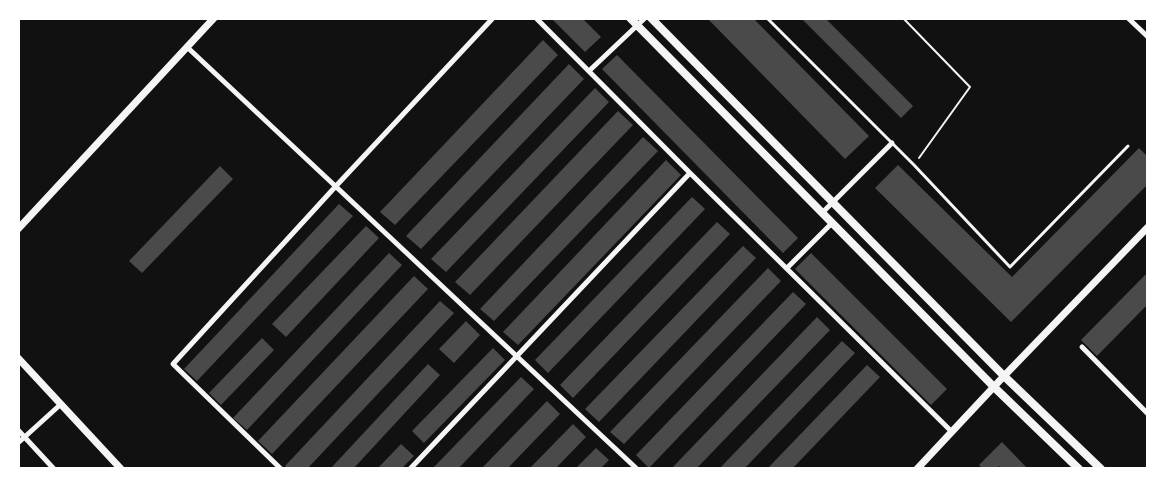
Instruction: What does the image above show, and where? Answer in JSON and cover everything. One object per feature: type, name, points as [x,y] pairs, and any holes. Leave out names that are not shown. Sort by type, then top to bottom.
[{"type":"main road","points":[[630,18],[994,387],[1079,469]]},
{"type":"main road","points":[[651,18],[1004,376],[1101,469]]},
{"type":"street","points":[[18,229],[214,18]]},
{"type":"street","points":[[281,469],[173,364],[493,18]]},
{"type":"street","points":[[536,18],[952,432]]},
{"type":"street","points":[[589,71],[645,18]]},
{"type":"street","points":[[1128,18],[1148,37]]},
{"type":"street","points":[[187,47],[637,469]]},
{"type":"street","points":[[822,213],[892,143]]},
{"type":"street","points":[[410,469],[690,173]]},
{"type":"street","points":[[787,268],[832,223]]},
{"type":"street","points":[[917,469],[1148,227]]},
{"type":"street","points":[[1082,347],[1148,414]]},
{"type":"street","points":[[18,358],[121,469]]},
{"type":"street","points":[[18,444],[61,404]]},
{"type":"street","points":[[18,430],[54,469]]},
{"type":"lane","points":[[767,18],[914,165],[1010,267],[1128,146]]},
{"type":"path","points":[[903,18],[970,87],[914,165]]},
{"type":"building","points":[[551,18],[582,18],[601,37],[585,52]]},
{"type":"building","points":[[707,18],[753,18],[869,136],[845,159]]},
{"type":"building","points":[[801,18],[825,18],[913,106],[901,118]]},
{"type":"building","points":[[543,40],[558,55],[395,225],[380,212]]},
{"type":"building","points":[[617,55],[798,238],[783,253],[602,69]]},
{"type":"building","points":[[569,64],[584,79],[421,249],[406,236]]},
{"type":"building","points":[[595,88],[609,102],[446,272],[431,259]]},
{"type":"building","points":[[618,111],[633,125],[470,295],[455,282]]},
{"type":"building","points":[[643,137],[658,151],[494,321],[480,309]]},
{"type":"building","points":[[1139,148],[1148,157],[1148,184],[1011,322],[875,188],[898,165],[1012,277]]},
{"type":"building","points":[[666,160],[681,175],[518,345],[503,332]]},
{"type":"building","points":[[220,166],[233,179],[142,273],[129,261]]},
{"type":"building","points":[[692,197],[705,209],[548,373],[535,360]]},
{"type":"building","points":[[339,204],[353,216],[197,381],[184,369]]},
{"type":"building","points":[[717,222],[730,234],[573,398],[560,385]]},
{"type":"building","points":[[366,226],[379,238],[286,337],[272,324]]},
{"type":"building","points":[[743,246],[756,258],[599,422],[585,409]]},
{"type":"building","points":[[389,253],[402,265],[247,430],[233,418]]},
{"type":"building","points":[[811,253],[947,389],[931,405],[795,269]]},
{"type":"building","points":[[768,268],[781,281],[624,444],[610,432]]},
{"type":"building","points":[[1148,272],[1148,304],[1097,356],[1081,340]]},
{"type":"building","points":[[414,276],[428,289],[272,454],[258,441]]},
{"type":"building","points":[[793,292],[806,304],[649,468],[636,455]]},
{"type":"building","points":[[440,301],[454,313],[307,469],[288,469],[285,466]]},
{"type":"building","points":[[817,317],[830,330],[696,469],[671,469]]},
{"type":"building","points":[[466,321],[480,335],[454,363],[439,349]]},
{"type":"building","points":[[262,338],[274,350],[221,405],[209,393]]},
{"type":"building","points":[[842,341],[855,353],[744,469],[719,469]]},
{"type":"building","points":[[493,348],[505,360],[424,443],[412,431]]},
{"type":"building","points":[[428,364],[440,375],[353,469],[330,469]]},
{"type":"building","points":[[867,365],[880,377],[792,469],[767,469]]},
{"type":"building","points":[[521,377],[534,389],[458,469],[432,469]]},
{"type":"building","points":[[547,401],[560,414],[507,469],[481,469]]},
{"type":"building","points":[[573,424],[586,437],[555,469],[529,469]]},
{"type":"building","points":[[1002,442],[1028,469],[1002,469],[999,466],[997,469],[983,469],[979,465]]},
{"type":"building","points":[[401,444],[414,456],[401,469],[377,469]]},
{"type":"building","points":[[596,448],[609,460],[600,469],[575,469]]}]
